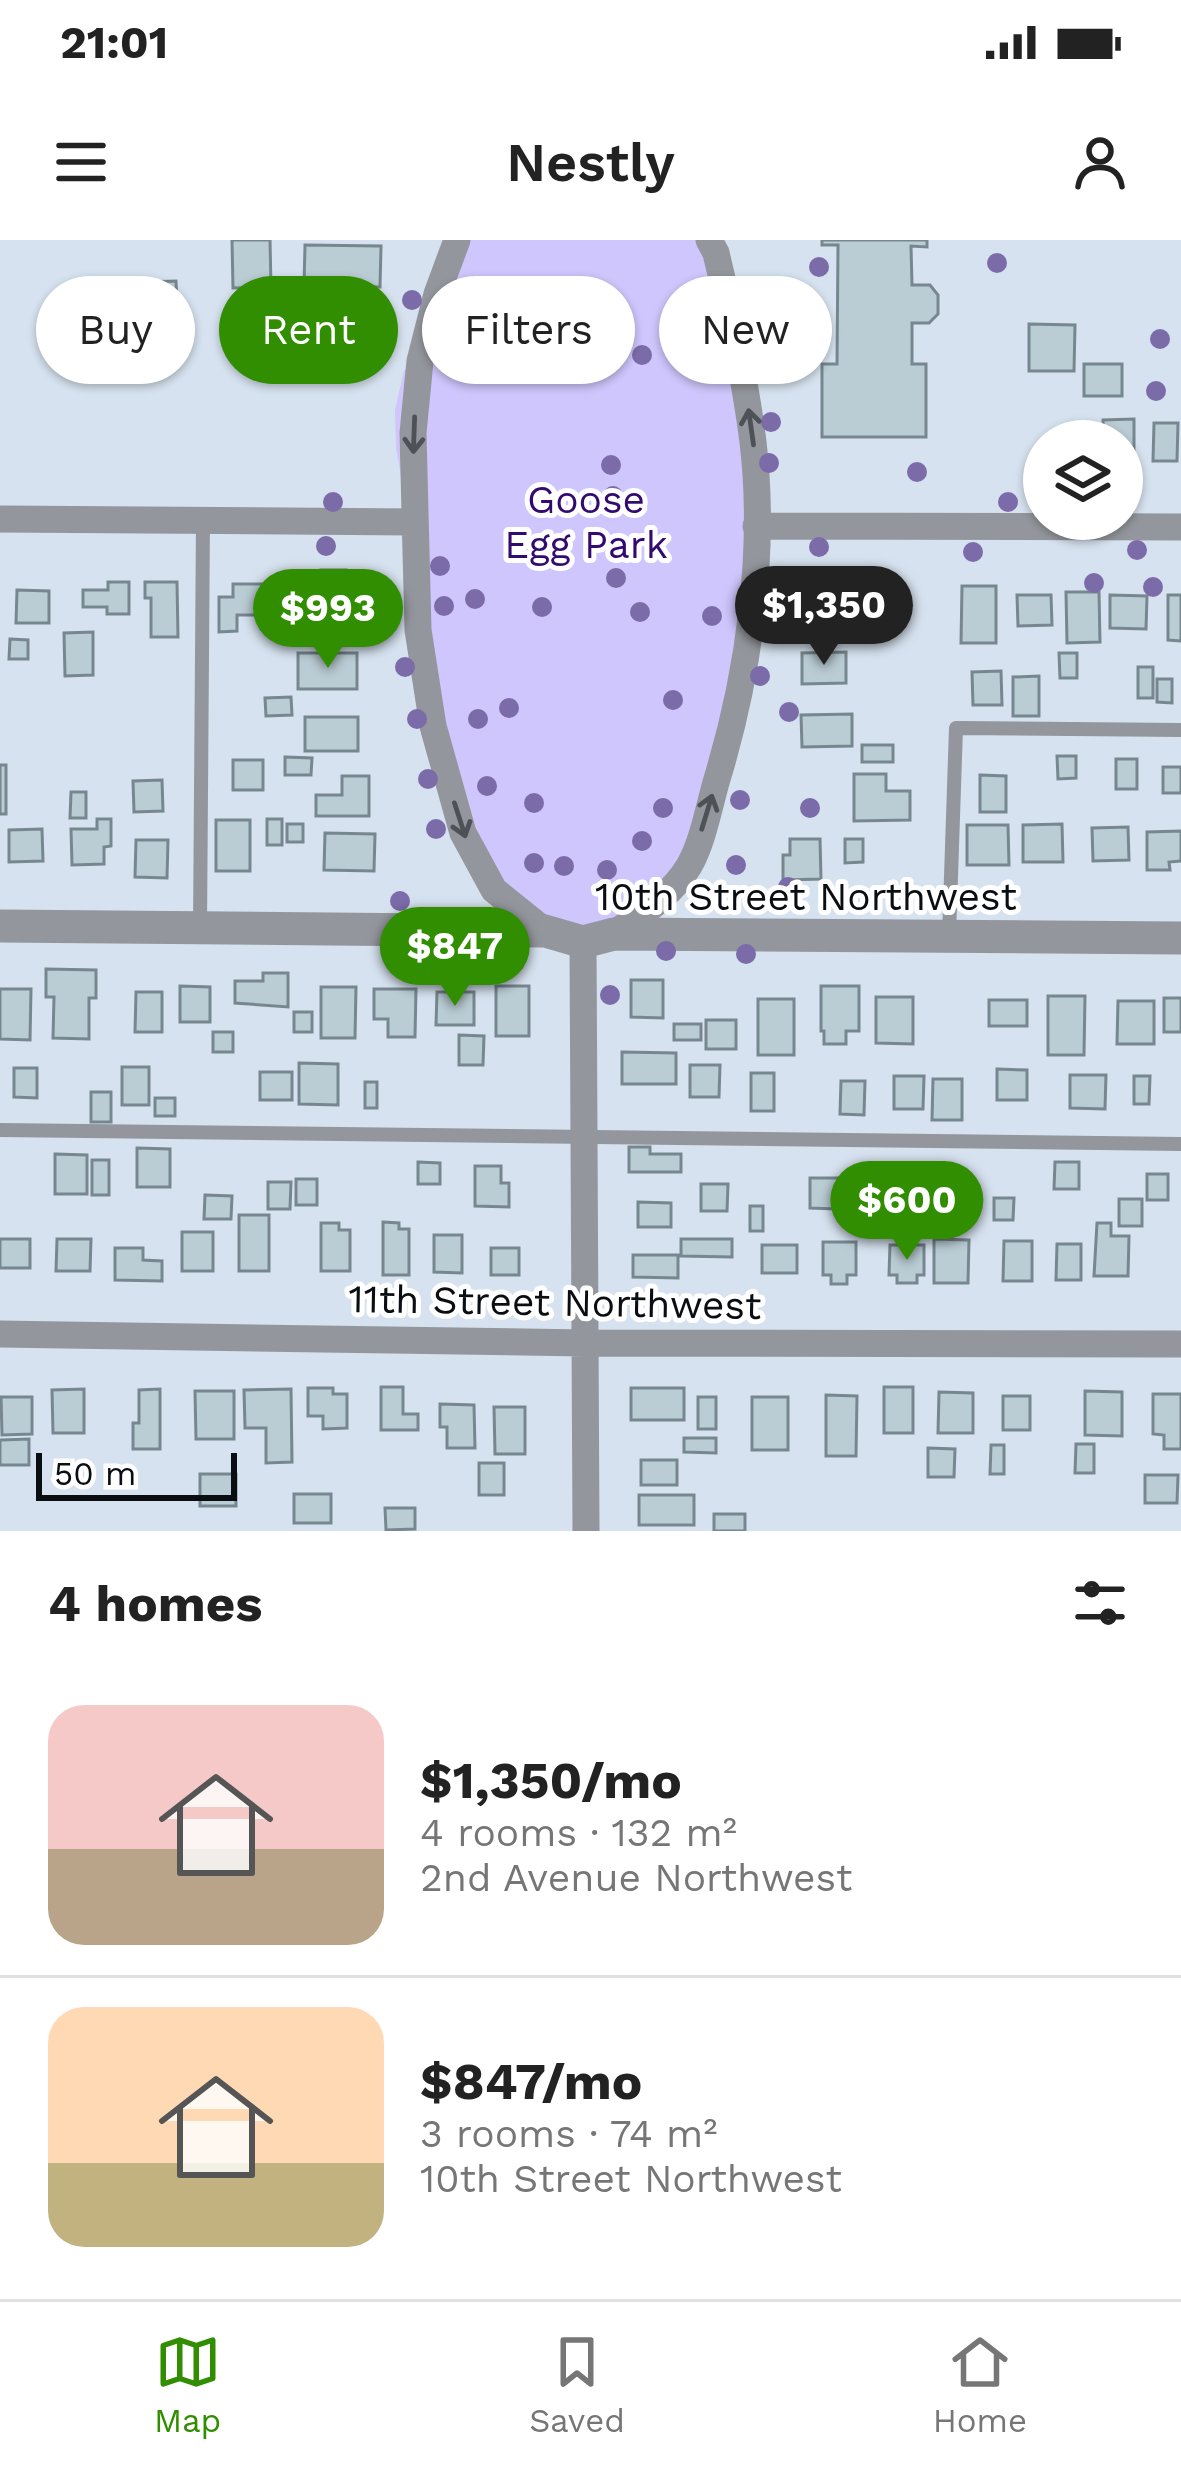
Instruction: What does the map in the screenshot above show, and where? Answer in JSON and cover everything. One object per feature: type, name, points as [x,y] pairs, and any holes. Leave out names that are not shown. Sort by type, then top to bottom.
[{"type":"street","points":[[457,240],[420,361],[413,434],[418,630],[434,726],[463,833],[494,890],[545,932]]},
{"type":"street","points":[[586,1531],[584,1137],[599,938],[664,896],[690,865],[737,700],[751,608],[754,447],[740,352],[709,240]]},
{"type":"street","points":[[0,520],[415,521]]},
{"type":"street","points":[[756,526],[1181,527]]},
{"type":"street","name":"10th Street Northwest","points":[[0,926],[545,932],[599,938],[1181,938]]},
{"type":"street","name":"11th Street Northwest","points":[[0,1334],[585,1343],[1181,1344]]},
{"type":"lane","points":[[200,928],[203,520]]},
{"type":"lane","points":[[949,936],[956,728],[1181,730]]},
{"type":"lane","points":[[0,1130],[1181,1144]]},
{"type":"green space","name":"Goose Egg Park","points":[[457,240],[709,240],[719,276],[659,276],[659,384],[741,384],[751,608],[690,865],[614,934],[545,931],[463,833],[396,448],[395,410],[404,371],[422,350],[422,384],[635,384],[635,276],[446,276]]},
{"type":"building","points":[[232,240],[270,240],[271,276],[233,276]]},
{"type":"building","points":[[822,240],[927,240],[927,247],[911,246],[912,285],[930,285],[938,295],[938,314],[929,323],[912,323],[912,364],[926,364],[926,437],[822,437],[822,384],[832,384],[832,364],[837,364],[838,245],[822,245]]},
{"type":"building","points":[[305,245],[381,246],[380,276],[304,276]]},
{"type":"building","points":[[1029,324],[1075,325],[1074,371],[1029,371]]},
{"type":"building","points":[[1084,364],[1122,364],[1122,396],[1084,396]]},
{"type":"building","points":[[1154,423],[1178,423],[1177,461],[1153,461]]},
{"type":"building","points":[[321,570],[346,570],[345,605],[326,605],[326,623],[289,623],[290,599],[303,599],[304,577],[321,578]]},
{"type":"building","points":[[108,582],[129,582],[129,614],[107,614],[107,607],[83,607],[83,590],[108,590]]},
{"type":"building","points":[[145,582],[177,582],[178,637],[151,637],[151,598],[145,598]]},
{"type":"building","points":[[870,582],[871,621],[820,622],[819,583]]},
{"type":"building","points":[[233,584],[269,584],[270,615],[237,615],[237,631],[219,632],[219,597],[233,597]]},
{"type":"building","points":[[962,586],[996,586],[996,643],[961,643]]},
{"type":"building","points":[[17,590],[49,591],[49,623],[16,623]]},
{"type":"building","points":[[1066,592],[1099,592],[1100,642],[1067,643]]},
{"type":"building","points":[[1017,595],[1051,595],[1052,625],[1018,626]]},
{"type":"building","points":[[1110,595],[1147,596],[1146,629],[1110,628]]},
{"type":"building","points":[[1168,595],[1181,595],[1181,641],[1168,640]]},
{"type":"building","points":[[93,632],[93,675],[65,676],[64,633]]},
{"type":"building","points":[[10,639],[28,640],[28,659],[9,659]]},
{"type":"building","points":[[846,652],[846,683],[802,684],[802,653]]},
{"type":"building","points":[[298,653],[357,653],[357,689],[298,689]]},
{"type":"building","points":[[1059,653],[1077,653],[1077,678],[1060,678]]},
{"type":"building","points":[[1138,667],[1153,667],[1153,698],[1138,698]]},
{"type":"building","points":[[1001,671],[1002,705],[973,705],[972,672]]},
{"type":"building","points":[[1039,676],[1039,716],[1013,716],[1013,677]]},
{"type":"building","points":[[1157,679],[1172,679],[1172,703],[1157,702]]},
{"type":"building","points":[[291,697],[292,715],[266,716],[265,698]]},
{"type":"building","points":[[852,714],[852,746],[802,747],[801,715]]},
{"type":"building","points":[[305,717],[358,717],[358,751],[305,751]]},
{"type":"building","points":[[862,745],[893,745],[893,762],[862,762]]},
{"type":"building","points":[[1057,756],[1076,756],[1076,778],[1058,779]]},
{"type":"building","points":[[285,757],[312,758],[311,775],[285,775]]},
{"type":"building","points":[[1116,759],[1137,759],[1137,789],[1116,789]]},
{"type":"building","points":[[233,760],[263,760],[263,790],[233,790]]},
{"type":"building","points":[[0,765],[6,765],[6,814],[0,814]]},
{"type":"building","points":[[1163,767],[1181,767],[1181,793],[1163,793]]},
{"type":"building","points":[[854,774],[886,774],[886,791],[910,791],[910,820],[854,821]]},
{"type":"building","points":[[980,775],[1006,776],[1006,812],[980,812]]},
{"type":"building","points":[[342,776],[369,776],[369,816],[316,816],[316,795],[342,795]]},
{"type":"building","points":[[162,780],[163,811],[134,812],[133,781]]},
{"type":"building","points":[[71,792],[86,792],[86,818],[70,818]]},
{"type":"building","points":[[97,819],[111,819],[111,846],[104,847],[104,864],[72,865],[71,829],[97,829]]},
{"type":"building","points":[[267,819],[282,819],[282,845],[267,845]]},
{"type":"building","points":[[216,820],[250,820],[250,871],[216,871]]},
{"type":"building","points":[[287,824],[303,824],[303,842],[287,842]]},
{"type":"building","points":[[1062,824],[1063,862],[1023,862],[1023,825]]},
{"type":"building","points":[[967,825],[1008,825],[1009,865],[967,865]]},
{"type":"building","points":[[1128,827],[1129,860],[1093,861],[1092,828]]},
{"type":"building","points":[[42,829],[43,861],[9,862],[9,830]]},
{"type":"building","points":[[1181,831],[1181,861],[1169,862],[1170,870],[1147,870],[1147,832]]},
{"type":"building","points":[[325,833],[375,834],[374,871],[324,870]]},
{"type":"building","points":[[790,839],[820,839],[821,879],[783,880],[783,855],[790,855]]},
{"type":"building","points":[[845,839],[863,839],[863,862],[845,863]]},
{"type":"building","points":[[136,840],[168,840],[167,878],[135,877]]},
{"type":"building","points":[[46,969],[96,970],[96,998],[89,998],[89,1039],[53,1038],[54,997],[46,997]]},
{"type":"building","points":[[263,973],[288,973],[288,1007],[235,1003],[235,981],[263,981]]},
{"type":"building","points":[[631,980],[663,980],[663,1018],[631,1017]]},
{"type":"building","points":[[180,986],[210,987],[210,1022],[180,1022]]},
{"type":"building","points":[[496,986],[529,986],[529,1036],[496,1036]]},
{"type":"building","points":[[821,986],[859,986],[859,1031],[846,1031],[846,1044],[824,1044]]},
{"type":"building","points":[[321,987],[356,987],[355,1038],[321,1038]]},
{"type":"building","points":[[0,989],[31,989],[30,1040],[0,1039]]},
{"type":"building","points":[[374,989],[416,989],[415,1037],[388,1037],[388,1019],[374,1019]]},
{"type":"building","points":[[136,992],[162,992],[162,1032],[135,1032]]},
{"type":"building","points":[[437,992],[474,992],[474,1025],[436,1025]]},
{"type":"building","points":[[1048,996],[1085,996],[1084,1055],[1048,1055]]},
{"type":"building","points":[[876,997],[913,997],[913,1044],[876,1043]]},
{"type":"building","points":[[1164,998],[1181,998],[1181,1032],[1164,1032]]},
{"type":"building","points":[[758,999],[794,999],[794,1055],[758,1055]]},
{"type":"building","points":[[989,1000],[1027,1000],[1027,1026],[989,1026]]},
{"type":"building","points":[[1118,1001],[1154,1001],[1154,1044],[1117,1044]]},
{"type":"building","points":[[294,1012],[312,1012],[312,1032],[294,1032]]},
{"type":"building","points":[[706,1020],[736,1020],[736,1049],[706,1049]]},
{"type":"building","points":[[674,1024],[701,1024],[701,1040],[674,1040]]},
{"type":"building","points":[[213,1032],[233,1032],[233,1052],[213,1052]]},
{"type":"building","points":[[459,1035],[484,1036],[483,1065],[459,1065]]},
{"type":"building","points":[[622,1052],[676,1053],[676,1084],[622,1084]]},
{"type":"building","points":[[299,1063],[338,1064],[338,1105],[299,1104]]},
{"type":"building","points":[[690,1065],[720,1065],[719,1097],[690,1097]]},
{"type":"building","points":[[122,1067],[149,1067],[149,1105],[122,1105]]},
{"type":"building","points":[[14,1068],[37,1068],[37,1098],[14,1097]]},
{"type":"building","points":[[997,1069],[1027,1070],[1027,1100],[997,1100]]},
{"type":"building","points":[[260,1072],[292,1072],[292,1100],[260,1100]]},
{"type":"building","points":[[751,1073],[774,1073],[774,1111],[751,1111]]},
{"type":"building","points":[[1070,1075],[1106,1075],[1105,1109],[1070,1108]]},
{"type":"building","points":[[894,1076],[924,1076],[923,1109],[894,1109]]},
{"type":"building","points":[[1134,1076],[1150,1076],[1149,1104],[1134,1104]]},
{"type":"building","points":[[933,1079],[962,1079],[962,1120],[932,1120]]},
{"type":"building","points":[[841,1081],[865,1081],[864,1115],[840,1114]]},
{"type":"building","points":[[365,1082],[377,1082],[377,1108],[365,1108]]},
{"type":"building","points":[[91,1092],[111,1092],[111,1122],[91,1122]]},
{"type":"building","points":[[155,1098],[175,1098],[175,1116],[155,1116]]},
{"type":"building","points":[[629,1147],[650,1147],[650,1154],[681,1154],[681,1172],[629,1172]]},
{"type":"building","points":[[137,1148],[170,1149],[170,1187],[137,1187]]},
{"type":"building","points":[[55,1154],[87,1155],[87,1194],[55,1194]]},
{"type":"building","points":[[92,1160],[109,1160],[109,1195],[92,1195]]},
{"type":"building","points":[[418,1162],[440,1163],[440,1184],[418,1184]]},
{"type":"building","points":[[1055,1162],[1079,1162],[1079,1189],[1054,1189]]},
{"type":"building","points":[[475,1166],[501,1166],[501,1183],[509,1183],[509,1207],[475,1206]]},
{"type":"building","points":[[1147,1174],[1168,1174],[1168,1200],[1147,1200]]},
{"type":"building","points":[[872,1176],[894,1176],[894,1201],[872,1201]]},
{"type":"building","points":[[810,1178],[838,1178],[837,1209],[810,1208]]},
{"type":"building","points":[[296,1179],[317,1179],[317,1205],[296,1205]]},
{"type":"building","points":[[268,1182],[291,1182],[290,1209],[268,1209]]},
{"type":"building","points":[[701,1184],[728,1184],[727,1211],[701,1211]]},
{"type":"building","points":[[205,1195],[232,1196],[231,1219],[204,1219]]},
{"type":"building","points":[[994,1198],[1014,1198],[1013,1220],[994,1220]]},
{"type":"building","points":[[1119,1199],[1142,1199],[1142,1226],[1119,1226]]},
{"type":"building","points":[[931,1200],[947,1200],[947,1224],[931,1224]]},
{"type":"building","points":[[638,1202],[671,1203],[671,1227],[638,1227]]},
{"type":"building","points":[[750,1206],[763,1206],[763,1231],[750,1231]]},
{"type":"building","points":[[239,1215],[269,1215],[269,1271],[239,1271]]},
{"type":"building","points":[[383,1222],[409,1229],[409,1275],[383,1275]]},
{"type":"building","points":[[321,1223],[339,1223],[339,1230],[350,1230],[350,1271],[321,1271]]},
{"type":"building","points":[[1097,1223],[1111,1223],[1111,1236],[1129,1236],[1128,1276],[1094,1276]]},
{"type":"building","points":[[182,1232],[213,1232],[213,1271],[182,1271]]},
{"type":"building","points":[[434,1235],[462,1235],[462,1273],[434,1272]]},
{"type":"building","points":[[0,1239],[30,1239],[30,1268],[0,1268]]},
{"type":"building","points":[[57,1239],[91,1239],[90,1271],[56,1271]]},
{"type":"building","points":[[681,1239],[732,1239],[732,1257],[681,1256]]},
{"type":"building","points":[[934,1239],[969,1240],[968,1283],[934,1283]]},
{"type":"building","points":[[1004,1241],[1032,1241],[1032,1281],[1003,1281]]},
{"type":"building","points":[[823,1242],[856,1242],[856,1275],[847,1275],[847,1284],[831,1284],[831,1275],[823,1275]]},
{"type":"building","points":[[1057,1244],[1081,1244],[1081,1280],[1056,1280]]},
{"type":"building","points":[[762,1245],[797,1245],[797,1273],[762,1273]]},
{"type":"building","points":[[890,1245],[924,1245],[924,1275],[917,1275],[917,1283],[897,1283],[897,1275],[889,1275]]},
{"type":"building","points":[[115,1248],[143,1248],[143,1260],[162,1261],[162,1281],[115,1280]]},
{"type":"building","points":[[491,1248],[519,1248],[519,1275],[491,1275]]},
{"type":"building","points":[[633,1255],[678,1255],[678,1278],[633,1277]]},
{"type":"building","points":[[381,1387],[403,1387],[403,1414],[418,1414],[418,1430],[381,1430]]},
{"type":"building","points":[[884,1387],[913,1387],[913,1433],[884,1433]]},
{"type":"building","points":[[308,1388],[333,1388],[333,1394],[347,1394],[347,1428],[323,1429],[323,1416],[308,1416]]},
{"type":"building","points":[[631,1388],[684,1388],[684,1420],[631,1420]]},
{"type":"building","points":[[84,1389],[84,1433],[53,1433],[52,1390]]},
{"type":"building","points":[[160,1389],[160,1449],[133,1449],[139,1390]]},
{"type":"building","points":[[291,1389],[292,1462],[266,1463],[266,1428],[245,1428],[244,1390]]},
{"type":"building","points":[[195,1391],[234,1391],[234,1439],[196,1439]]},
{"type":"building","points":[[1085,1391],[1122,1392],[1122,1436],[1085,1435]]},
{"type":"building","points":[[939,1392],[973,1393],[973,1433],[938,1433]]},
{"type":"building","points":[[1153,1394],[1181,1394],[1181,1449],[1164,1449],[1164,1435],[1153,1434]]},
{"type":"building","points":[[826,1395],[857,1396],[856,1456],[826,1456]]},
{"type":"building","points":[[1003,1396],[1030,1396],[1030,1430],[1003,1430]]},
{"type":"building","points":[[1,1397],[32,1397],[32,1434],[2,1435]]},
{"type":"building","points":[[698,1397],[716,1397],[716,1429],[698,1429]]},
{"type":"building","points":[[752,1397],[788,1397],[788,1450],[752,1450]]},
{"type":"building","points":[[440,1404],[474,1405],[475,1448],[447,1448],[447,1427],[440,1427]]},
{"type":"building","points":[[494,1407],[525,1407],[525,1454],[495,1454]]},
{"type":"building","points":[[684,1438],[716,1438],[716,1453],[684,1452]]},
{"type":"building","points":[[29,1439],[29,1465],[0,1465],[0,1440]]},
{"type":"building","points":[[1076,1444],[1094,1444],[1094,1473],[1075,1473]]},
{"type":"building","points":[[991,1445],[1004,1445],[1004,1474],[990,1474]]},
{"type":"building","points":[[928,1448],[955,1449],[954,1477],[928,1477]]},
{"type":"building","points":[[641,1460],[677,1460],[677,1485],[641,1485]]},
{"type":"building","points":[[479,1463],[504,1463],[504,1495],[479,1495]]},
{"type":"building","points":[[200,1474],[236,1474],[236,1506],[200,1506]]},
{"type":"building","points":[[1145,1475],[1178,1475],[1177,1503],[1145,1503]]},
{"type":"building","points":[[294,1494],[331,1494],[331,1523],[294,1523]]},
{"type":"building","points":[[639,1495],[694,1495],[694,1525],[639,1525]]},
{"type":"building","points":[[385,1508],[415,1508],[415,1529],[386,1530]]},
{"type":"building","points":[[714,1514],[745,1514],[745,1531],[714,1531]]}]
